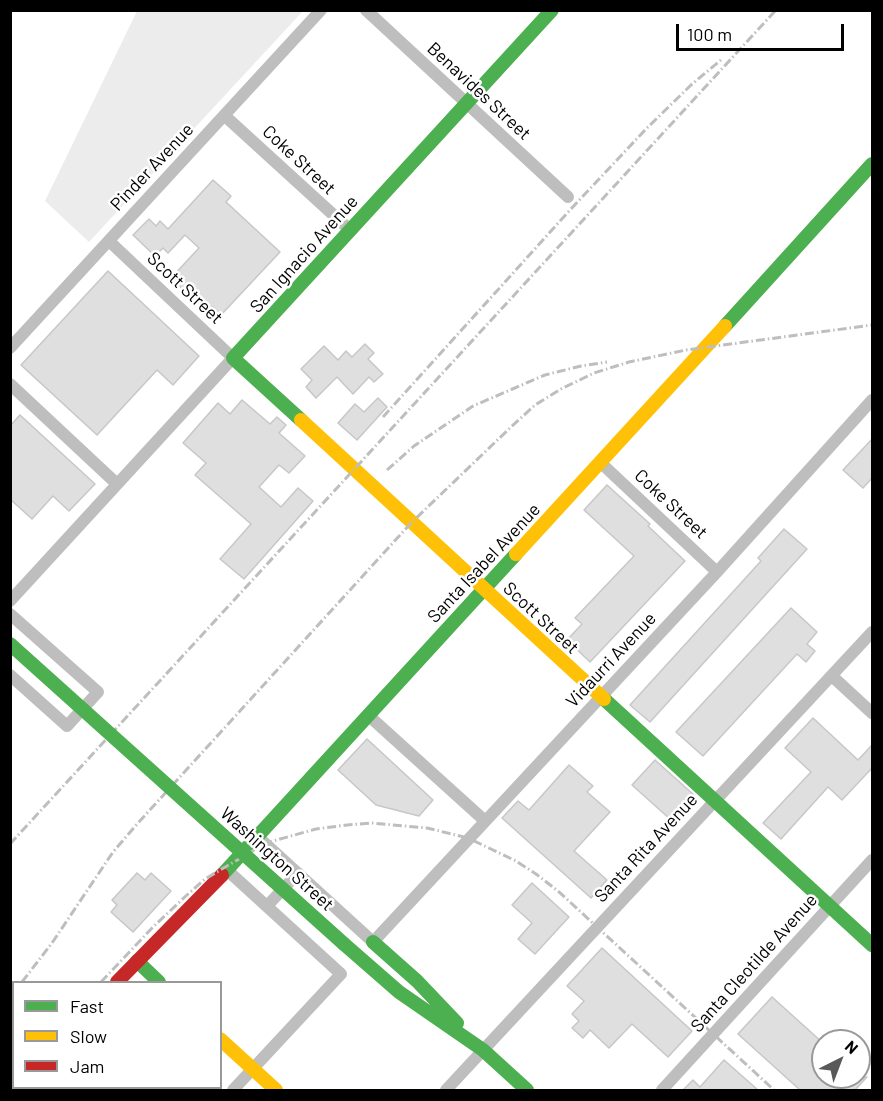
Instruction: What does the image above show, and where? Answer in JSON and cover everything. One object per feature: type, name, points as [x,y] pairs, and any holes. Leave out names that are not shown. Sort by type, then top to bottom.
[{"type":"main road","name":"San Ignacio Avenue","points":[[233,358],[552,10]]},
{"type":"main road","name":"Santa Isabel Avenue","points":[[118,981],[258,837],[873,164]]},
{"type":"main road","name":"Scott Street","points":[[233,358],[873,945]]},
{"type":"main road","name":"Washington Street","points":[[10,644],[399,992],[483,1050],[527,1090]]},
{"type":"main road","points":[[373,942],[417,981],[483,1050]]},
{"type":"main road","points":[[136,961],[158,981]]},
{"type":"main road","points":[[222,1041],[276,1090]]},
{"type":"street","name":"Pinder Avenue","points":[[10,348],[321,10]]},
{"type":"street","name":"Benavides Street","points":[[366,10],[568,197]]},
{"type":"street","name":"Coke Street","points":[[225,116],[350,230]]},
{"type":"street","name":"Scott Street","points":[[109,241],[233,358]]},
{"type":"street","name":"San Ignacio Avenue","points":[[10,601],[233,358]]},
{"type":"street","points":[[10,384],[117,484]]},
{"type":"street","name":"Vidaurri Avenue","points":[[373,942],[717,572],[873,400]]},
{"type":"street","name":"Coke Street","points":[[601,463],[717,572]]},
{"type":"street","points":[[10,614],[98,692],[67,726],[10,675]]},
{"type":"street","name":"Santa Rita Avenue","points":[[446,1090],[873,632]]},
{"type":"street","points":[[832,676],[873,712]]},
{"type":"street","points":[[369,716],[484,820]]},
{"type":"street","name":"Washington Street","points":[[258,837],[373,942]]},
{"type":"street","name":"Santa Cleotilde Avenue","points":[[662,1090],[873,860]]},
{"type":"street","points":[[227,870],[340,974],[233,1090]]},
{"type":"street","points":[[267,906],[298,873]]},
{"type":"shaded area","points":[[137,11],[303,11],[89,242],[45,201]]},
{"type":"building","points":[[213,180],[231,196],[226,202],[280,252],[221,315],[213,307],[208,313],[171,278],[199,248],[185,235],[168,253],[163,248],[155,256],[133,235],[149,219],[156,226],[160,221],[168,229]]},
{"type":"building","points":[[108,271],[199,356],[173,385],[157,370],[97,435],[21,365]]},
{"type":"building","points":[[365,344],[374,353],[368,359],[383,374],[374,382],[369,377],[353,394],[337,377],[316,398],[306,387],[312,380],[301,369],[324,346],[338,360],[346,351],[352,357]]},
{"type":"building","points":[[378,398],[387,407],[357,440],[338,423],[355,404],[364,412]]},
{"type":"building","points":[[242,400],[270,424],[277,417],[286,425],[279,433],[305,456],[289,473],[279,465],[259,487],[281,507],[298,488],[313,501],[244,579],[220,559],[251,524],[195,475],[206,463],[183,443],[218,403],[230,414]]},
{"type":"building","points":[[20,415],[95,484],[69,511],[53,496],[32,519],[10,499],[10,426]]},
{"type":"building","points":[[873,438],[873,477],[863,488],[843,470]]},
{"type":"building","points":[[607,485],[650,524],[648,526],[685,561],[590,662],[567,640],[582,624],[575,618],[634,556],[584,510]]},
{"type":"building","points":[[784,529],[807,549],[650,722],[630,705],[761,561],[758,558]]},
{"type":"building","points":[[791,608],[817,632],[807,644],[815,651],[806,662],[797,654],[703,756],[676,732]]},
{"type":"building","points":[[813,718],[858,760],[873,744],[873,767],[842,800],[828,787],[781,839],[763,823],[811,772],[785,748]]},
{"type":"building","points":[[367,739],[433,800],[419,816],[376,805],[338,770]]},
{"type":"building","points":[[655,760],[694,795],[671,820],[632,785]]},
{"type":"building","points":[[569,765],[593,786],[587,792],[610,812],[574,851],[607,880],[591,898],[502,818],[518,801],[529,810]]},
{"type":"building","points":[[137,873],[145,880],[151,873],[171,891],[133,932],[111,912],[117,905],[112,900]]},
{"type":"building","points":[[532,883],[569,917],[535,954],[518,939],[532,923],[512,905]]},
{"type":"building","points":[[602,948],[692,1031],[668,1057],[632,1024],[609,1048],[590,1030],[583,1038],[572,1028],[579,1021],[572,1014],[584,1001],[567,986]]},
{"type":"building","points":[[772,997],[811,1032],[811,1089],[856,1089],[800,1090],[738,1034]]},
{"type":"building","points":[[724,1060],[758,1090],[683,1090],[693,1080],[700,1087]]},
{"type":"railway","points":[[10,844],[776,10]]},
{"type":"railway","points":[[383,417],[646,129],[691,85],[721,60]]},
{"type":"railway","points":[[23,981],[52,943],[113,852],[138,823],[411,523],[535,405],[594,373],[629,362],[686,350],[872,325]]},
{"type":"railway","points":[[387,470],[414,446],[473,406],[545,375],[607,362]]},
{"type":"railway","points":[[102,981],[154,926],[205,879],[266,843],[316,829],[347,825],[372,823],[427,828],[468,838],[516,861],[536,874],[558,891],[774,1090]]},
{"type":"traffic: fast","points":[[301,420],[233,358],[552,10]]},
{"type":"traffic: fast","points":[[725,326],[872,164]]},
{"type":"traffic: fast","points":[[222,875],[516,554]]},
{"type":"traffic: fast","points":[[10,644],[344,944]]},
{"type":"traffic: fast","points":[[604,699],[872,945]]},
{"type":"traffic: fast","points":[[373,942],[417,981],[457,1023]]},
{"type":"traffic: fast","points":[[344,944],[399,992],[483,1050],[527,1090]]},
{"type":"traffic: fast","points":[[137,961],[158,981]]},
{"type":"traffic: slow","points":[[516,554],[725,326]]},
{"type":"traffic: slow","points":[[301,420],[604,699]]},
{"type":"traffic: slow","points":[[222,1041],[276,1090]]},
{"type":"traffic: jam","points":[[118,981],[222,875]]}]
